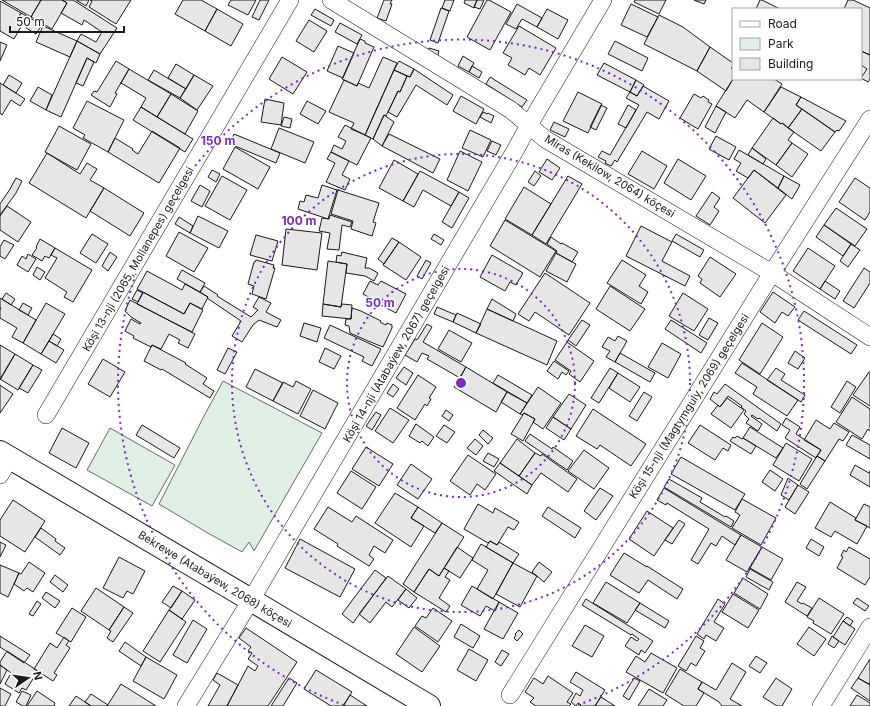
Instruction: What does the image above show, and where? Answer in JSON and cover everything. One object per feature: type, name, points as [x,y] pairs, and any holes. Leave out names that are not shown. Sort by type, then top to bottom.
[{"type":"main road","name":"Bekrewe (Atabaýew, 2068) köçesi","points":[[3,462],[252,600],[429,706]]},
{"type":"street","name":"Köşi 13-nji (2065, Mollanepes) geçelgesi","points":[[46,415],[290,0]]},
{"type":"street","name":"Miras (Kekilow, 2064) köçesi","points":[[331,0],[511,110],[545,139],[772,273],[870,337]]},
{"type":"street","name":"Köşi 14-nji (Atabaýew, 2067) geçelgesi","points":[[186,706],[252,600],[603,0]]},
{"type":"street","name":"Köşi 15-nji (Magtymguly, 2069) geçelgesi","points":[[510,695],[772,273],[870,119]]},
{"type":"street","points":[[821,706],[870,627]]},
{"type":"green space","points":[[223,381],[322,433],[254,551],[249,542],[242,552],[159,504]]},
{"type":"green space","points":[[110,428],[175,465],[152,506],[87,470]]},
{"type":"building","points":[[2,0],[41,0],[31,17]]},
{"type":"building","points":[[41,0],[62,0],[67,3],[52,29],[31,17]]},
{"type":"building","points":[[62,0],[73,0],[117,28],[100,54],[77,41],[81,34],[96,42],[102,32],[84,20],[82,25],[61,13],[67,3]]},
{"type":"building","points":[[76,0],[89,0],[86,6]]},
{"type":"building","points":[[90,0],[131,0],[116,24],[89,7],[92,1]]},
{"type":"building","points":[[183,0],[201,0],[217,9],[205,31],[175,14]]},
{"type":"building","points":[[231,0],[256,0],[248,15],[228,5]]},
{"type":"building","points":[[260,0],[269,0],[259,20],[252,17]]},
{"type":"building","points":[[384,0],[392,0],[386,21],[377,18]]},
{"type":"building","points":[[445,0],[454,0],[450,11],[442,8]]},
{"type":"building","points":[[465,0],[477,0],[474,8],[464,3]]},
{"type":"building","points":[[477,0],[484,0],[480,9],[474,7]]},
{"type":"building","points":[[487,0],[511,12],[490,50],[467,37]]},
{"type":"building","points":[[635,0],[666,0],[659,14],[634,2]]},
{"type":"building","points":[[694,0],[706,0],[704,4]]},
{"type":"building","points":[[760,0],[762,0],[778,8],[756,8]]},
{"type":"building","points":[[848,0],[853,0],[870,8],[870,55],[862,51],[862,8],[844,8]]},
{"type":"building","points":[[0,1],[21,13],[17,20],[23,23],[14,39],[0,31]]},
{"type":"building","points":[[517,4],[542,18],[537,27],[522,19],[516,29],[506,24]]},
{"type":"building","points":[[631,4],[658,17],[647,37],[621,25]]},
{"type":"building","points":[[441,8],[449,11],[438,43],[430,40]]},
{"type":"building","points":[[217,9],[243,24],[231,46],[205,31]]},
{"type":"building","points":[[315,9],[334,20],[331,26],[311,15]]},
{"type":"building","points":[[547,9],[568,20],[558,39],[537,27]]},
{"type":"building","points":[[21,13],[42,25],[36,34],[17,20]]},
{"type":"building","points":[[659,15],[683,27],[710,47],[697,71],[644,44]]},
{"type":"building","points":[[309,20],[327,31],[314,52],[296,41]]},
{"type":"building","points":[[340,23],[362,35],[357,44],[335,32]]},
{"type":"building","points":[[43,26],[77,41],[70,57],[36,42]]},
{"type":"building","points":[[519,26],[556,48],[540,75],[529,68],[525,75],[508,65],[512,58],[503,53]]},
{"type":"building","points":[[360,39],[374,47],[357,86],[342,79]]},
{"type":"building","points":[[77,41],[100,54],[96,63],[87,58],[61,117],[46,110]]},
{"type":"building","points":[[615,41],[648,58],[642,71],[608,54]]},
{"type":"building","points":[[0,42],[7,45],[0,61]]},
{"type":"building","points":[[338,46],[354,53],[343,78],[327,71]]},
{"type":"building","points":[[710,47],[732,62],[732,80],[726,91],[697,71]]},
{"type":"building","points":[[429,48],[439,51],[437,58],[427,54]]},
{"type":"building","points":[[862,51],[870,55],[870,79],[868,82],[862,79],[867,69],[862,66]]},
{"type":"building","points":[[463,56],[474,63],[469,72],[458,66]]},
{"type":"building","points":[[282,57],[307,72],[293,94],[269,79]]},
{"type":"building","points":[[383,57],[397,63],[365,135],[351,129],[354,123],[329,112],[344,80],[357,86],[358,83],[369,88]]},
{"type":"building","points":[[87,58],[94,62],[83,86],[76,83]]},
{"type":"building","points":[[116,61],[129,69],[115,93],[117,94],[110,107],[91,95],[94,91],[97,92]]},
{"type":"building","points":[[399,61],[414,69],[410,77],[394,70]]},
{"type":"building","points":[[604,63],[636,80],[630,92],[597,75]]},
{"type":"building","points":[[176,64],[194,75],[186,89],[168,78]]},
{"type":"building","points":[[472,66],[482,72],[479,78],[469,72]]},
{"type":"building","points":[[129,69],[171,94],[157,117],[141,107],[146,98],[121,83]]},
{"type":"building","points":[[414,69],[453,95],[447,105],[416,85],[397,117],[388,112],[398,91],[400,92],[407,76],[410,77]]},
{"type":"building","points":[[154,70],[186,89],[180,98],[148,80]]},
{"type":"building","points":[[394,70],[407,76],[400,92],[398,91],[386,116],[384,115],[373,139],[365,135]]},
{"type":"building","points":[[9,75],[22,83],[16,93],[3,85]]},
{"type":"building","points":[[194,75],[213,86],[197,110],[180,98]]},
{"type":"building","points":[[490,77],[527,100],[522,107],[486,84]]},
{"type":"building","points":[[636,80],[644,85],[637,96],[630,92]]},
{"type":"building","points":[[732,80],[776,80],[782,84],[764,112],[747,100],[735,118],[716,106]]},
{"type":"building","points":[[0,83],[25,99],[20,106],[11,100],[2,115],[0,113]]},
{"type":"building","points":[[643,86],[669,101],[659,119],[647,112],[617,162],[615,160],[611,166],[605,163],[606,161],[598,157],[602,151],[610,155],[639,105],[626,98],[630,92],[637,96]]},
{"type":"building","points":[[38,87],[52,95],[46,110],[30,101]]},
{"type":"building","points":[[781,87],[801,97],[796,105],[802,109],[788,128],[764,112]]},
{"type":"building","points":[[578,92],[602,104],[588,133],[563,121]]},
{"type":"building","points":[[171,94],[198,111],[185,134],[157,117]]},
{"type":"building","points":[[694,94],[701,98],[703,96],[712,104],[698,129],[680,118]]},
{"type":"building","points":[[461,96],[484,109],[476,124],[453,111]]},
{"type":"building","points":[[801,97],[846,121],[839,131],[837,130],[835,132],[796,105]]},
{"type":"building","points":[[265,99],[284,103],[281,125],[261,122]]},
{"type":"building","points":[[87,101],[124,120],[108,152],[83,138],[85,135],[73,128]]},
{"type":"building","points":[[307,101],[326,111],[318,124],[300,114]]},
{"type":"building","points":[[601,105],[607,108],[596,130],[590,127]]},
{"type":"building","points":[[628,105],[636,110],[626,128],[618,124]]},
{"type":"building","points":[[716,106],[726,112],[715,133],[705,127]]},
{"type":"building","points":[[141,107],[193,139],[185,152],[133,120]]},
{"type":"building","points":[[802,109],[835,132],[821,151],[788,128]]},
{"type":"building","points":[[483,112],[494,116],[491,123],[480,117]]},
{"type":"building","points":[[384,115],[394,122],[382,146],[373,139]]},
{"type":"building","points":[[284,117],[292,119],[290,128],[281,126]]},
{"type":"building","points":[[773,118],[794,132],[788,140],[792,143],[776,165],[752,148]]},
{"type":"building","points":[[554,122],[569,129],[565,137],[550,130]]},
{"type":"building","points":[[345,125],[371,138],[357,165],[331,152],[334,145],[342,149],[346,141],[338,137]]},
{"type":"building","points":[[59,126],[91,144],[77,170],[45,152]]},
{"type":"building","points":[[279,128],[314,142],[305,163],[271,149]]},
{"type":"building","points":[[470,130],[491,140],[483,157],[462,148]]},
{"type":"building","points":[[152,131],[180,148],[159,183],[108,152],[115,138],[133,149],[132,150],[138,154]]},
{"type":"building","points":[[234,134],[280,153],[276,163],[230,144]]},
{"type":"building","points":[[389,134],[440,159],[433,173],[382,146]]},
{"type":"building","points":[[716,136],[736,147],[729,160],[709,149]]},
{"type":"building","points":[[492,141],[501,145],[496,155],[487,151]]},
{"type":"building","points":[[792,143],[808,154],[792,177],[776,165]]},
{"type":"building","points":[[235,147],[270,167],[258,189],[223,169]]},
{"type":"building","points":[[752,148],[766,159],[763,164],[748,155]]},
{"type":"building","points":[[739,150],[784,176],[778,188],[754,170],[748,178],[736,171],[741,163],[734,159]]},
{"type":"building","points":[[460,151],[482,162],[468,191],[447,180]]},
{"type":"building","points":[[642,151],[667,166],[654,189],[628,174]]},
{"type":"building","points":[[331,152],[349,161],[342,175],[350,179],[345,190],[326,182],[335,163],[327,159]]},
{"type":"building","points":[[47,153],[80,174],[87,163],[97,169],[90,180],[104,188],[86,218],[29,183]]},
{"type":"building","points":[[547,159],[560,168],[552,180],[539,172]]},
{"type":"building","points":[[678,159],[706,176],[691,200],[664,183]]},
{"type":"building","points":[[394,160],[418,174],[403,201],[379,188]]},
{"type":"building","points":[[212,170],[220,174],[216,182],[208,177]]},
{"type":"building","points":[[754,170],[786,195],[765,223],[733,198]]},
{"type":"building","points":[[420,171],[459,192],[451,206],[423,190],[414,207],[403,201]]},
{"type":"building","points":[[535,171],[541,176],[534,186],[528,182]]},
{"type":"building","points":[[222,176],[247,190],[230,220],[205,206]]},
{"type":"building","points":[[568,176],[582,184],[546,244],[532,235]]},
{"type":"building","points":[[784,176],[800,185],[792,199],[778,188]]},
{"type":"building","points":[[16,178],[22,181],[16,193],[0,215],[0,204]]},
{"type":"building","points":[[855,178],[870,188],[870,212],[865,220],[839,202]]},
{"type":"building","points":[[200,185],[210,191],[202,207],[191,201]]},
{"type":"building","points":[[322,185],[337,190],[328,219],[298,209],[300,201],[304,202],[306,195],[318,198]]},
{"type":"building","points":[[524,187],[551,204],[532,235],[505,219]]},
{"type":"building","points":[[104,188],[144,213],[130,236],[90,211]]},
{"type":"building","points":[[338,190],[379,203],[373,222],[376,223],[372,236],[351,229],[353,221],[331,214]]},
{"type":"building","points":[[459,192],[469,198],[452,228],[442,222]]},
{"type":"building","points":[[712,192],[720,198],[714,207],[719,211],[710,225],[696,216]]},
{"type":"building","points":[[7,206],[31,222],[18,242],[0,230],[0,216]]},
{"type":"building","points":[[836,208],[867,229],[855,246],[824,225]]},
{"type":"building","points":[[330,215],[352,222],[350,227],[342,225],[339,250],[327,249],[330,233],[319,231],[322,218],[329,219]]},
{"type":"building","points":[[198,216],[228,231],[219,248],[190,233]]},
{"type":"building","points":[[179,217],[193,226],[190,233],[175,224]]},
{"type":"building","points":[[505,220],[556,251],[540,277],[490,246]]},
{"type":"building","points":[[824,225],[851,244],[843,256],[816,237]]},
{"type":"building","points":[[641,226],[672,242],[662,261],[690,276],[685,286],[626,256]]},
{"type":"building","points":[[286,229],[322,233],[317,270],[282,265]]},
{"type":"building","points":[[179,232],[208,248],[194,272],[166,256]]},
{"type":"building","points":[[92,234],[108,244],[96,263],[80,253]]},
{"type":"building","points":[[434,234],[444,240],[441,245],[431,239]]},
{"type":"building","points":[[676,234],[704,250],[700,257],[672,241]]},
{"type":"building","points":[[256,235],[278,241],[272,261],[250,255]]},
{"type":"building","points":[[551,237],[561,244],[562,243],[578,252],[572,262],[556,253],[557,251],[547,244]]},
{"type":"building","points":[[392,238],[399,242],[384,264],[378,259]]},
{"type":"building","points":[[40,239],[55,248],[49,258],[45,256],[42,261],[32,255],[37,248],[36,247]]},
{"type":"building","points":[[4,240],[14,245],[5,259],[0,256],[0,247]]},
{"type":"building","points":[[399,242],[421,257],[406,280],[383,265]]},
{"type":"building","points":[[851,244],[860,250],[848,267],[840,261]]},
{"type":"building","points":[[55,248],[92,270],[73,302],[64,297],[67,292],[45,278],[57,258],[51,255]]},
{"type":"building","points":[[808,248],[835,266],[820,289],[793,271]]},
{"type":"building","points":[[110,252],[117,257],[108,271],[102,266]]},
{"type":"building","points":[[342,252],[367,258],[365,268],[369,268],[378,273],[374,281],[365,276],[346,273],[347,264],[336,262],[337,255],[341,256]]},
{"type":"building","points":[[556,253],[576,264],[567,282],[546,271]]},
{"type":"building","points":[[28,254],[36,259],[28,272],[17,265],[22,256],[26,259]]},
{"type":"building","points":[[492,255],[523,273],[516,285],[510,282],[505,291],[480,277]]},
{"type":"building","points":[[710,257],[736,274],[720,297],[700,283],[702,279],[698,276]]},
{"type":"building","points":[[256,260],[274,265],[273,268],[275,268],[266,299],[252,294],[254,286],[248,284],[254,262]]},
{"type":"building","points":[[426,260],[431,263],[422,279],[417,276]]},
{"type":"building","points":[[622,260],[646,275],[639,286],[648,292],[641,304],[607,283]]},
{"type":"building","points":[[328,261],[347,264],[341,307],[323,304]]},
{"type":"building","points":[[37,267],[45,272],[40,280],[33,275]]},
{"type":"building","points":[[864,268],[870,272],[870,283],[854,308],[843,301]]},
{"type":"building","points":[[182,270],[205,283],[200,292],[177,279]]},
{"type":"building","points":[[147,271],[182,290],[185,284],[208,297],[202,309],[190,303],[184,314],[137,289]]},
{"type":"building","points":[[545,273],[590,303],[569,335],[535,312],[529,321],[518,314]]},
{"type":"building","points":[[370,281],[378,285],[381,281],[406,294],[396,313],[371,300],[372,299],[363,294]]},
{"type":"building","points":[[825,281],[840,291],[835,299],[820,289]]},
{"type":"building","points":[[204,286],[251,317],[258,310],[253,307],[259,297],[271,303],[266,312],[281,320],[277,327],[259,320],[253,325],[242,342],[232,336],[241,321],[200,292]]},
{"type":"building","points":[[610,286],[645,309],[630,331],[596,309]]},
{"type":"building","points":[[137,290],[143,293],[138,302],[132,299]]},
{"type":"building","points":[[143,292],[184,314],[190,303],[203,310],[192,332],[137,304]]},
{"type":"building","points":[[773,292],[795,307],[788,316],[782,312],[775,323],[760,312]]},
{"type":"building","points":[[6,293],[15,299],[11,305],[2,299]]},
{"type":"building","points":[[683,293],[708,309],[694,331],[669,316]]},
{"type":"building","points":[[0,298],[36,320],[23,343],[12,337],[17,328],[0,318]]},
{"type":"building","points":[[492,299],[516,314],[513,321],[487,309]]},
{"type":"building","points":[[130,300],[195,334],[188,348],[178,343],[180,340],[169,334],[161,349],[152,345],[151,347],[133,338],[134,336],[125,331],[131,319],[140,324],[141,323],[125,311]]},
{"type":"building","points":[[23,303],[32,308],[28,315],[19,310]]},
{"type":"building","points":[[46,303],[65,314],[41,354],[23,343]]},
{"type":"building","points":[[323,304],[341,307],[342,304],[352,305],[351,319],[322,316]]},
{"type":"building","points":[[437,307],[456,315],[453,322],[434,314]]},
{"type":"building","points":[[352,308],[381,321],[380,322],[386,325],[387,323],[392,325],[383,347],[350,333],[349,326],[345,325],[346,319],[351,319]]},
{"type":"building","points":[[487,309],[557,341],[547,365],[476,333]]},
{"type":"building","points":[[804,311],[857,345],[851,354],[798,320]]},
{"type":"building","points":[[457,313],[481,324],[476,333],[453,322]]},
{"type":"building","points":[[709,318],[718,323],[708,340],[699,335]]},
{"type":"building","points":[[582,320],[590,325],[576,346],[568,340]]},
{"type":"building","points":[[671,320],[707,343],[701,353],[665,329]]},
{"type":"building","points":[[304,323],[321,328],[317,342],[300,336]]},
{"type":"building","points":[[762,323],[783,337],[760,374],[739,360]]},
{"type":"building","points":[[427,324],[432,327],[423,342],[466,367],[460,378],[427,359],[429,356],[422,353],[417,362],[405,355]]},
{"type":"building","points":[[330,325],[381,349],[372,366],[362,361],[364,357],[324,338]]},
{"type":"building","points":[[449,330],[472,343],[461,362],[438,349]]},
{"type":"building","points":[[53,334],[61,339],[57,346],[49,341]]},
{"type":"building","points":[[618,336],[627,341],[615,362],[606,357],[610,351],[602,347],[608,337],[615,341]]},
{"type":"building","points":[[49,341],[64,350],[56,363],[41,354]]},
{"type":"building","points":[[567,342],[594,361],[580,382],[569,374],[571,371],[555,360]]},
{"type":"building","points":[[662,343],[681,354],[668,378],[648,367]]},
{"type":"building","points":[[0,345],[15,354],[0,380]]},
{"type":"building","points":[[152,345],[186,363],[185,364],[207,378],[203,384],[214,391],[210,398],[162,369],[161,370],[144,361]]},
{"type":"building","points":[[228,348],[237,352],[225,374],[217,370]]},
{"type":"building","points":[[325,348],[341,356],[334,369],[319,362]]},
{"type":"building","points":[[795,351],[805,358],[798,369],[788,363]]},
{"type":"building","points":[[620,353],[655,373],[650,382],[615,362]]},
{"type":"building","points":[[15,354],[33,365],[18,390],[0,379]]},
{"type":"building","points":[[103,359],[125,372],[110,397],[88,384]]},
{"type":"building","points":[[554,361],[569,371],[566,375],[562,372],[558,379],[547,371]]},
{"type":"building","points":[[742,363],[798,400],[787,416],[753,394],[757,387],[735,373]]},
{"type":"building","points":[[33,365],[42,370],[28,393],[19,388]]},
{"type":"building","points":[[404,367],[413,373],[406,385],[396,378]]},
{"type":"building","points":[[466,367],[507,392],[496,412],[454,387]]},
{"type":"building","points":[[610,368],[618,373],[599,403],[591,398]]},
{"type":"building","points":[[776,368],[785,374],[781,380],[805,395],[801,402],[767,380]]},
{"type":"building","points":[[255,369],[283,383],[273,401],[246,387]]},
{"type":"building","points":[[870,372],[870,406],[853,395]]},
{"type":"building","points":[[618,373],[640,387],[630,402],[609,388]]},
{"type":"building","points":[[418,375],[436,387],[429,398],[431,399],[427,406],[425,404],[415,420],[397,408]]},
{"type":"building","points":[[498,375],[532,395],[527,403],[493,383]]},
{"type":"building","points":[[296,381],[311,389],[298,414],[273,401],[283,382],[293,387]]},
{"type":"building","points":[[847,381],[856,387],[840,413],[831,407]]},
{"type":"building","points":[[393,384],[399,389],[393,397],[387,393]]},
{"type":"building","points":[[725,384],[781,424],[777,431],[759,418],[758,419],[752,415],[751,416],[762,424],[758,431],[746,423],[749,419],[744,414],[746,411],[741,407],[742,406],[728,396],[720,407],[710,399],[714,392],[717,394]]},
{"type":"building","points":[[0,385],[13,394],[0,413]]},
{"type":"building","points":[[538,387],[561,403],[543,429],[533,422],[535,419],[524,413],[522,415],[520,414]]},
{"type":"building","points":[[313,390],[338,403],[325,429],[300,416]]},
{"type":"building","points":[[507,392],[527,403],[520,414],[501,402]]},
{"type":"building","points":[[644,392],[652,397],[637,421],[629,416]]},
{"type":"building","points":[[569,394],[586,405],[571,429],[553,417]]},
{"type":"building","points":[[852,397],[870,409],[870,431],[868,429],[862,439],[836,422]]},
{"type":"building","points":[[727,398],[744,410],[731,428],[711,414],[718,405],[720,407]]},
{"type":"building","points":[[390,408],[409,420],[393,443],[375,431]]},
{"type":"building","points":[[593,409],[646,444],[631,466],[600,445],[597,449],[576,436]]},
{"type":"building","points":[[446,410],[453,415],[449,421],[442,416]]},
{"type":"building","points":[[376,412],[381,415],[372,430],[366,426]]},
{"type":"building","points":[[524,413],[535,419],[523,441],[511,434]]},
{"type":"building","points":[[553,417],[571,429],[564,440],[546,428]]},
{"type":"building","points":[[786,418],[800,427],[796,434],[821,450],[816,458],[785,438],[790,430],[782,425]]},
{"type":"building","points":[[816,420],[830,429],[834,423],[849,432],[843,441],[839,439],[825,461],[817,456],[821,450],[804,440]]},
{"type":"building","points":[[416,424],[434,437],[428,446],[422,441],[420,443],[409,436]]},
{"type":"building","points":[[142,425],[180,448],[174,458],[136,435]]},
{"type":"building","points":[[444,425],[455,432],[447,443],[436,436]]},
{"type":"building","points":[[700,425],[731,445],[728,451],[723,448],[715,460],[688,443]]},
{"type":"building","points":[[750,427],[783,448],[776,458],[743,438]]},
{"type":"building","points":[[62,428],[89,443],[76,468],[49,453]]},
{"type":"building","points":[[483,430],[493,438],[488,444],[479,435]]},
{"type":"building","points":[[530,434],[552,449],[553,447],[573,461],[567,470],[525,441]]},
{"type":"building","points":[[852,435],[870,445],[870,459],[846,445]]},
{"type":"building","points":[[737,436],[756,446],[751,454],[730,441],[733,437],[735,438]]},
{"type":"building","points":[[475,439],[483,446],[476,455],[467,448]]},
{"type":"building","points":[[517,439],[535,453],[519,476],[500,463]]},
{"type":"building","points":[[786,443],[812,459],[799,481],[773,465]]},
{"type":"building","points":[[366,447],[393,464],[379,486],[352,469]]},
{"type":"building","points":[[584,450],[609,468],[594,489],[568,471]]},
{"type":"building","points":[[488,453],[499,459],[494,467],[483,461]]},
{"type":"building","points":[[535,453],[541,456],[542,454],[577,479],[568,492],[541,473],[532,485],[519,476]]},
{"type":"building","points":[[468,455],[496,474],[485,490],[477,484],[470,495],[450,481]]},
{"type":"building","points":[[817,456],[825,461],[807,489],[800,484]]},
{"type":"building","points":[[681,457],[745,494],[735,510],[671,474]]},
{"type":"building","points":[[500,463],[532,485],[527,494],[494,471]]},
{"type":"building","points":[[411,464],[432,479],[418,499],[397,485]]},
{"type":"building","points":[[855,465],[869,473],[870,471],[870,487],[850,475]]},
{"type":"building","points":[[770,470],[783,479],[775,491],[762,482]]},
{"type":"building","points":[[351,471],[376,487],[362,509],[337,493]]},
{"type":"building","points":[[788,478],[798,485],[789,500],[781,495]]},
{"type":"building","points":[[669,479],[702,498],[700,502],[734,521],[731,527],[664,487]]},
{"type":"building","points":[[798,485],[809,492],[795,514],[785,507]]},
{"type":"building","points":[[600,488],[613,496],[596,520],[584,511]]},
{"type":"building","points":[[664,488],[741,535],[735,545],[722,536],[716,546],[711,543],[698,564],[691,560],[709,529],[667,503],[666,505],[657,500]]},
{"type":"building","points":[[395,493],[418,507],[411,518],[424,526],[411,547],[375,523]]},
{"type":"building","points":[[742,499],[776,518],[761,545],[732,528],[740,515],[735,512]]},
{"type":"building","points":[[13,500],[45,521],[25,552],[0,536],[0,520]]},
{"type":"building","points":[[830,502],[856,518],[855,520],[867,526],[857,544],[835,531],[831,537],[815,528]]},
{"type":"building","points":[[478,504],[493,513],[495,508],[519,522],[514,530],[508,527],[497,545],[490,541],[488,543],[464,529]]},
{"type":"building","points":[[864,504],[870,507],[870,528],[855,520]]},
{"type":"building","points":[[328,507],[352,522],[356,516],[393,540],[385,553],[374,546],[369,555],[374,559],[369,566],[337,546],[338,544],[314,529]]},
{"type":"building","points":[[418,507],[442,523],[435,533],[411,518]]},
{"type":"building","points":[[548,507],[581,528],[575,538],[542,516]]},
{"type":"building","points":[[647,511],[673,528],[654,556],[629,539]]},
{"type":"building","points":[[679,520],[685,524],[672,544],[665,540]]},
{"type":"building","points":[[442,523],[464,537],[439,576],[429,569],[414,592],[403,584]]},
{"type":"building","points":[[41,528],[65,548],[60,555],[35,537]]},
{"type":"building","points":[[741,535],[762,547],[747,572],[726,560]]},
{"type":"building","points":[[300,539],[355,569],[340,597],[285,568]]},
{"type":"building","points":[[811,539],[824,547],[819,556],[806,548]]},
{"type":"building","points":[[490,541],[497,545],[499,542],[519,554],[513,563],[486,547]]},
{"type":"building","points":[[0,542],[6,545],[0,557]]},
{"type":"building","points":[[481,544],[513,563],[493,599],[477,589],[488,570],[472,560]]},
{"type":"building","points":[[457,547],[473,558],[460,578],[444,568]]},
{"type":"building","points":[[762,547],[783,559],[771,580],[750,568]]},
{"type":"building","points":[[849,547],[870,559],[870,577],[865,585],[837,568],[843,557],[841,556],[844,550],[846,552]]},
{"type":"building","points":[[624,553],[683,589],[677,599],[648,580],[639,593],[610,575]]},
{"type":"building","points":[[119,557],[145,571],[133,594],[127,591],[123,598],[103,588]]},
{"type":"building","points":[[29,562],[45,573],[33,592],[27,588],[24,591],[14,584],[19,573],[21,574]]},
{"type":"building","points":[[539,562],[552,572],[544,582],[532,572]]},
{"type":"building","points":[[513,563],[537,576],[520,607],[496,594]]},
{"type":"building","points":[[0,565],[19,573],[8,597],[0,593]]},
{"type":"building","points":[[444,568],[449,571],[445,577],[450,580],[439,598],[450,606],[446,612],[414,592],[429,569],[439,576]]},
{"type":"building","points":[[750,569],[773,582],[769,590],[746,577]]},
{"type":"building","points":[[375,570],[386,578],[353,623],[342,614]]},
{"type":"building","points":[[55,575],[68,585],[63,592],[50,582]]},
{"type":"building","points":[[388,576],[406,589],[392,607],[386,602],[370,623],[359,614]]},
{"type":"building","points":[[743,578],[768,594],[760,609],[734,593]]},
{"type":"building","points":[[606,582],[640,603],[627,623],[593,603]]},
{"type":"building","points":[[797,582],[806,587],[797,601],[812,608],[807,616],[785,602]]},
{"type":"building","points":[[173,586],[182,591],[171,608],[162,602]]},
{"type":"building","points":[[472,586],[499,602],[495,611],[486,606],[480,616],[461,605]]},
{"type":"building","points":[[96,588],[124,607],[109,630],[81,611]]},
{"type":"building","points":[[406,589],[417,598],[409,608],[398,600]]},
{"type":"building","points":[[182,591],[195,600],[182,619],[169,610]]},
{"type":"building","points":[[46,592],[60,601],[55,608],[42,598]]},
{"type":"building","points":[[733,594],[759,610],[748,628],[722,612]]},
{"type":"building","points":[[819,598],[844,614],[831,634],[813,623],[814,621],[807,617]]},
{"type":"building","points":[[857,598],[869,606],[865,611],[853,603]]},
{"type":"building","points":[[586,599],[653,641],[645,653],[641,650],[639,655],[625,646],[631,637],[637,641],[639,639],[582,605]]},
{"type":"building","points":[[718,599],[725,604],[714,622],[724,628],[716,641],[706,635],[704,639],[697,634]]},
{"type":"building","points":[[37,601],[41,604],[33,616],[29,614]]},
{"type":"building","points":[[499,602],[518,613],[503,639],[484,629]]},
{"type":"building","points":[[640,603],[669,621],[665,628],[635,610]]},
{"type":"building","points":[[124,607],[133,613],[113,642],[107,638],[111,631],[109,630]]},
{"type":"building","points":[[72,608],[86,617],[71,642],[56,633]]},
{"type":"building","points":[[433,608],[452,621],[438,642],[415,626],[422,616],[426,618]]},
{"type":"building","points":[[169,610],[186,622],[160,662],[143,651]]},
{"type":"building","points":[[847,617],[853,621],[850,626],[843,621]]},
{"type":"building","points":[[193,620],[207,629],[187,663],[173,655]]},
{"type":"building","points":[[843,621],[855,629],[845,645],[833,637]]},
{"type":"building","points":[[461,624],[480,636],[473,648],[454,637]]},
{"type":"building","points":[[585,625],[604,636],[592,657],[572,646]]},
{"type":"building","points":[[414,627],[440,646],[422,672],[396,654]]},
{"type":"building","points":[[809,627],[826,639],[814,656],[797,644]]},
{"type":"building","points":[[246,628],[297,662],[268,706],[227,706],[248,666],[255,671],[258,666],[248,659],[252,653],[248,651],[251,647],[239,638]]},
{"type":"building","points":[[519,630],[523,634],[517,641],[514,638],[516,635],[515,634]]},
{"type":"building","points":[[0,636],[30,655],[24,663],[0,647]]},
{"type":"building","points":[[696,636],[704,641],[700,648],[705,651],[696,666],[691,663],[686,671],[678,666]]},
{"type":"building","points":[[832,636],[839,641],[834,648],[828,644]]},
{"type":"building","points":[[64,637],[69,641],[66,645],[70,648],[54,673],[57,675],[53,681],[34,669],[50,643],[57,648]]},
{"type":"building","points":[[125,642],[146,657],[141,666],[119,651]]},
{"type":"building","points":[[469,649],[488,660],[476,681],[457,670]]},
{"type":"building","points":[[502,650],[509,654],[501,666],[495,662]]},
{"type":"building","points":[[7,651],[38,671],[26,690],[22,688],[19,693],[5,684],[11,673],[0,665],[0,662]]},
{"type":"building","points":[[651,653],[677,668],[663,693],[626,672],[636,656],[645,662]]},
{"type":"building","points":[[756,656],[767,663],[760,673],[749,666]]},
{"type":"building","points":[[146,657],[177,675],[164,699],[133,681]]},
{"type":"building","points":[[870,659],[870,682],[869,684],[858,678]]},
{"type":"building","points":[[732,663],[746,672],[730,699],[742,706],[722,706],[719,702],[698,689],[702,682],[716,690]]},
{"type":"building","points":[[0,665],[7,670],[0,684]]},
{"type":"building","points":[[680,669],[702,682],[698,689],[704,693],[696,706],[684,706],[665,694]]},
{"type":"building","points":[[316,670],[352,692],[343,706],[331,706],[304,689]]},
{"type":"building","points":[[576,672],[605,690],[595,706],[580,706],[581,705],[578,703],[576,706],[571,702],[576,693],[580,696],[583,690],[570,682]]},
{"type":"building","points":[[217,673],[238,685],[227,706],[208,706],[220,685],[213,680]]},
{"type":"building","points":[[548,676],[573,693],[567,702],[571,704],[569,706],[536,706],[530,702],[534,698],[525,692],[534,678],[543,684]]},
{"type":"building","points":[[289,678],[297,683],[283,706],[271,706]]},
{"type":"building","points":[[634,678],[640,681],[629,700],[623,696]]},
{"type":"building","points":[[776,678],[792,689],[782,706],[777,706],[763,697]]},
{"type":"building","points":[[858,678],[870,685],[870,701],[851,688]]},
{"type":"building","points":[[121,684],[156,706],[107,706]]},
{"type":"building","points":[[0,688],[11,694],[5,706],[0,706]]},
{"type":"building","points":[[649,689],[667,700],[663,706],[638,706]]},
{"type":"building","points":[[22,691],[31,695],[26,706],[16,702]]},
{"type":"building","points":[[37,691],[55,703],[54,706],[27,706]]},
{"type":"building","points":[[91,694],[108,705],[91,706],[85,702]]},
{"type":"building","points":[[350,695],[367,706],[344,705]]},
{"type":"building","points":[[857,695],[870,703],[870,706],[850,706]]},
{"type":"building","points":[[76,696],[91,706],[69,706]]},
{"type":"building","points":[[601,697],[615,706],[595,706]]}]
